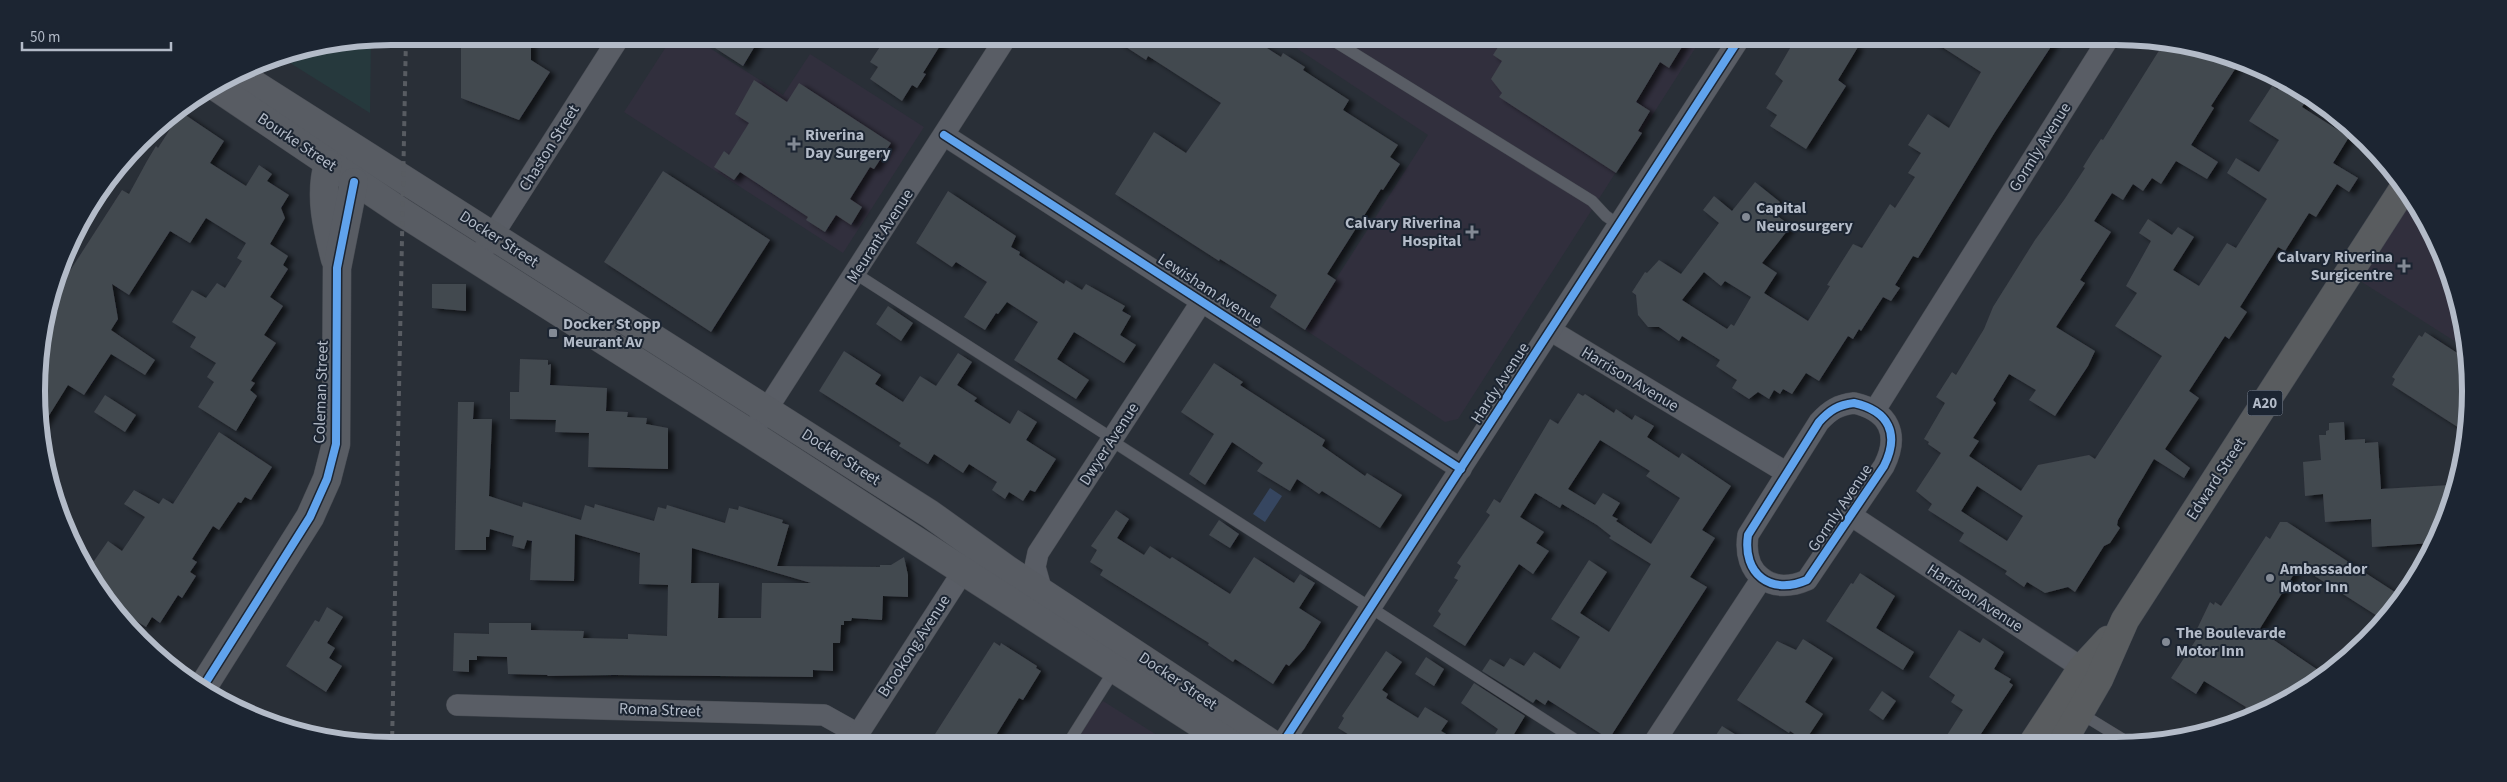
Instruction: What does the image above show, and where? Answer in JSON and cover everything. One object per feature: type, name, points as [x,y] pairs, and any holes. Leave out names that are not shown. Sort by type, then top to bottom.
[{"type":"highway","name":"Edward Street","points":[[2038,737],[2091,674],[2400,193]]},
{"type":"highway","name":"Edward Street","points":[[2066,737],[2080,713],[2091,674]]},
{"type":"main road","name":"Bourke Street","points":[[244,78],[403,178]]},
{"type":"main road","name":"Bourke Street","points":[[219,90],[403,213]]},
{"type":"main road","name":"Coleman Street","points":[[328,164],[324,178],[325,220],[337,268]]},
{"type":"main road","name":"Docker Street","points":[[403,178],[930,514],[1042,592],[1261,737]]},
{"type":"main road","name":"Coleman Street","points":[[205,683],[310,517],[327,479],[336,436],[337,268],[354,182]]},
{"type":"main road","name":"Docker Street","points":[[403,213],[751,434],[1220,737]]},
{"type":"street","name":"Chaston Street","points":[[478,259],[614,45]]},
{"type":"street","name":"Meurant Avenue","points":[[751,434],[856,274],[1001,45]]},
{"type":"street","name":"Hardy Avenue","points":[[1287,737],[1735,45]]},
{"type":"street","name":"Gormly Avenue","points":[[1762,578],[1768,583],[1781,586],[1795,585],[1807,580],[1852,516],[1891,453],[1892,439],[1889,426],[1875,410],[2104,45]]},
{"type":"street","name":"Lewisham Avenue","points":[[944,134],[1461,469]]},
{"type":"street","name":"Dwyer Avenue","points":[[1042,592],[1035,567],[1038,553],[1202,301]]},
{"type":"street","name":"Harrison Avenue","points":[[1550,330],[1787,473]]},
{"type":"street","points":[[1659,737],[1762,578],[1756,573],[1749,562],[1746,548],[1748,535],[1819,422],[1829,411],[1841,405],[1854,403],[1875,410]]},
{"type":"street","name":"Harrison Avenue","points":[[1852,516],[2091,674]]},
{"type":"street","name":"Brookong Avenue","points":[[856,737],[978,548]]},
{"type":"street","name":"Roma Street","points":[[457,705],[824,715],[852,737]]},
{"type":"lane","points":[[1341,45],[1592,201],[1606,216],[1619,225]]},
{"type":"lane","points":[[856,274],[1571,737]]},
{"type":"lane","points":[[1071,737],[1115,669]]},
{"type":"lane","points":[[2080,713],[2118,737]]},
{"type":"shaded area","name":"Riverina Day Surgery","points":[[667,45],[705,45],[783,95],[810,54],[924,127],[843,253],[624,112]]},
{"type":"shaded area","name":"Calvary Riverina Hospital","points":[[1292,45],[1697,45],[1458,419],[1445,422],[1304,329],[1428,135]]},
{"type":"shaded area","name":"Calvary Riverina Surgicentre","points":[[2406,202],[2426,238],[2444,280],[2459,344],[2354,277]]},
{"type":"shaded area","points":[[1103,701],[1160,737],[1076,737],[1086,720]]},
{"type":"green space","points":[[371,46],[370,113],[287,61],[323,52]]},
{"type":"water","points":[[1270,488],[1282,496],[1265,522],[1253,514]]},
{"type":"building","points":[[461,45],[531,45],[531,60],[550,72],[519,120],[461,98]]},
{"type":"building","points":[[717,45],[756,45],[743,66],[715,48]]},
{"type":"building","points":[[881,45],[940,45],[923,73],[926,74],[917,88],[912,85],[902,101],[870,79],[878,67],[870,62]]},
{"type":"building","points":[[1123,45],[1262,45],[1281,57],[1283,53],[1305,67],[1303,70],[1349,100],[1343,110],[1398,145],[1390,157],[1400,164],[1383,190],[1381,189],[1327,274],[1336,280],[1305,330],[1270,307],[1277,295],[1220,259],[1219,261],[1115,194],[1154,132],[1186,153],[1221,103],[1148,56],[1146,60]]},
{"type":"building","points":[[1499,45],[1683,45],[1669,68],[1660,62],[1636,102],[1650,111],[1638,131],[1642,133],[1616,173],[1499,97],[1502,93],[1491,79],[1502,61],[1493,55]]},
{"type":"building","points":[[1792,45],[1855,45],[1858,47],[1838,80],[1846,86],[1806,149],[1770,126],[1777,115],[1766,108],[1783,81],[1775,74]]},
{"type":"building","points":[[1939,45],[2052,45],[1995,132],[1918,258],[1913,256],[1895,285],[1900,288],[1891,301],[1883,297],[1861,331],[1859,329],[1853,339],[1848,336],[1819,381],[1806,373],[1792,394],[1783,389],[1780,394],[1774,390],[1769,399],[1758,392],[1749,399],[1732,388],[1737,380],[1716,366],[1720,360],[1682,336],[1679,341],[1659,327],[1648,327],[1638,315],[1636,295],[1632,292],[1645,272],[1647,273],[1659,260],[1681,274],[1719,223],[1703,210],[1714,196],[1732,211],[1755,182],[1780,202],[1772,212],[1791,226],[1762,263],[1777,273],[1764,293],[1808,321],[1830,286],[1827,285],[1853,244],[1862,248],[1890,204],[1895,208],[1915,177],[1908,173],[1921,153],[1908,145],[1928,114],[1949,128],[1981,72]],"holes":[[[1704,272],[1721,286],[1725,281],[1751,297],[1734,326],[1731,324],[1727,329],[1682,300]]]},
{"type":"building","points":[[2161,48],[2206,57],[2237,67],[2211,106],[2214,108],[2191,145],[2218,162],[2207,179],[2176,161],[2161,184],[2152,178],[2143,191],[2133,184],[2123,200],[2112,193],[2094,221],[2111,232],[2080,280],[2085,283],[2056,327],[2095,351],[2088,366],[2055,416],[2029,400],[2036,390],[2009,374],[1993,400],[1996,403],[1973,438],[1979,441],[1969,456],[2021,491],[2038,465],[2089,455],[2095,459],[2162,356],[2115,326],[2137,293],[2126,286],[2151,241],[2139,233],[2148,219],[2172,235],[2178,227],[2194,237],[2173,270],[2199,286],[2227,243],[2236,248],[2267,199],[2227,173],[2236,158],[2259,172],[2279,140],[2249,121],[2272,86],[2278,90],[2280,87],[2306,102],[2302,107],[2349,137],[2333,163],[2358,178],[2349,192],[2337,184],[2316,217],[2309,213],[2285,251],[2278,247],[2240,307],[2247,312],[2229,339],[2225,336],[2189,391],[2199,398],[2165,449],[2190,468],[2184,478],[2154,459],[2118,520],[2117,525],[2120,528],[2110,543],[2104,546],[2075,592],[2068,587],[2045,593],[2027,582],[2024,587],[2005,574],[2007,571],[1959,541],[1964,533],[1928,510],[1932,504],[1916,491],[1941,453],[1924,439],[1945,403],[1936,397],[1952,372],[1956,375],[1984,329],[1993,307],[2035,240],[2085,168],[2083,167],[2101,139],[2103,140]],"holes":[[[1977,486],[2023,516],[2007,541],[1961,511]]]},
{"type":"building","points":[[754,80],[787,102],[799,83],[891,143],[874,169],[870,167],[850,199],[862,207],[851,225],[836,215],[825,232],[806,220],[808,217],[740,172],[734,180],[714,167],[724,151],[729,155],[749,123],[735,114]]},
{"type":"building","points":[[183,114],[224,141],[210,163],[246,186],[259,165],[272,174],[267,181],[289,195],[281,208],[285,218],[270,244],[288,256],[283,265],[288,269],[270,297],[283,306],[264,335],[276,343],[251,381],[255,383],[250,390],[257,396],[236,431],[198,407],[214,382],[207,377],[216,363],[190,347],[196,337],[172,322],[192,290],[206,298],[217,283],[225,288],[242,261],[237,258],[246,243],[206,218],[190,243],[170,231],[129,295],[112,284],[118,319],[111,330],[155,360],[145,375],[111,354],[84,395],[68,385],[47,420],[45,391],[48,346],[53,317],[58,310],[55,308],[62,283],[122,190],[129,194],[156,146],[158,148],[176,119]]},
{"type":"building","points":[[663,171],[770,240],[711,332],[604,262]]},
{"type":"building","points":[[948,191],[1016,236],[1011,247],[1020,252],[1019,255],[1064,284],[1066,280],[1082,290],[1086,284],[1125,306],[1122,311],[1131,316],[1120,335],[1136,345],[1124,363],[1074,332],[1057,359],[1089,380],[1076,399],[1014,360],[1038,322],[1007,302],[998,314],[996,313],[985,330],[964,317],[987,282],[956,262],[952,267],[916,243]]},
{"type":"building","points":[[432,284],[466,284],[466,311],[432,308]]},
{"type":"building","points":[[888,306],[913,323],[901,341],[876,324]]},
{"type":"building","points":[[2425,332],[2460,355],[2462,391],[2460,428],[2392,385],[2395,379],[2392,377],[2419,335],[2422,337]]},
{"type":"building","points":[[844,351],[881,375],[875,384],[903,402],[920,376],[936,386],[958,353],[972,362],[957,385],[977,398],[974,401],[1010,424],[1018,410],[1037,422],[1026,440],[1056,459],[1035,492],[1030,490],[1023,501],[1009,492],[1005,499],[992,490],[997,482],[969,464],[963,473],[934,454],[928,464],[899,446],[901,443],[819,391]]},
{"type":"building","points":[[520,359],[548,360],[548,365],[551,364],[550,385],[607,388],[606,411],[628,412],[627,417],[647,418],[646,424],[668,428],[668,469],[588,467],[589,433],[555,432],[556,420],[510,419],[510,392],[519,392]]},
{"type":"building","points":[[1214,363],[1243,382],[1240,385],[1325,440],[1322,446],[1365,476],[1367,473],[1402,495],[1380,528],[1322,491],[1319,494],[1297,479],[1290,491],[1257,471],[1263,463],[1232,442],[1205,485],[1189,474],[1214,434],[1181,412]]},
{"type":"building","points":[[1578,393],[1583,396],[1585,394],[1614,413],[1616,409],[1632,420],[1635,415],[1654,426],[1647,437],[1679,458],[1682,453],[1731,486],[1702,530],[1715,538],[1690,577],[1707,587],[1610,737],[1606,737],[1548,700],[1545,705],[1536,699],[1533,703],[1482,671],[1490,659],[1504,667],[1510,658],[1524,666],[1534,652],[1560,669],[1580,637],[1551,619],[1589,560],[1607,572],[1580,613],[1609,632],[1651,564],[1609,538],[1611,536],[1597,525],[1562,504],[1560,508],[1535,493],[1520,517],[1544,532],[1536,543],[1549,551],[1533,574],[1519,564],[1465,646],[1433,626],[1441,614],[1438,611],[1458,580],[1454,578],[1461,566],[1457,563],[1490,515],[1486,512],[1494,499],[1500,503],[1550,419],[1558,424]],"holes":[[[1600,440],[1650,471],[1646,476],[1680,498],[1651,544],[1616,521],[1618,519],[1612,516],[1620,503],[1603,493],[1595,505],[1568,489]]]},
{"type":"building","points":[[105,395],[136,415],[125,432],[94,412]]},
{"type":"building","points":[[458,402],[474,402],[473,419],[492,419],[489,496],[522,507],[523,502],[581,520],[585,505],[594,508],[595,504],[654,521],[658,507],[666,509],[667,505],[725,523],[729,508],[738,510],[739,506],[783,520],[782,523],[789,525],[777,566],[880,567],[880,565],[891,565],[904,557],[908,575],[908,597],[883,596],[882,620],[852,618],[851,621],[844,621],[844,625],[841,625],[840,643],[833,643],[833,671],[813,670],[813,677],[547,676],[508,674],[507,657],[477,656],[477,660],[469,660],[469,672],[453,671],[454,633],[489,634],[489,623],[531,623],[531,630],[584,631],[583,638],[628,639],[628,634],[667,636],[668,585],[639,584],[640,553],[575,534],[574,581],[530,580],[532,541],[527,540],[524,549],[512,546],[514,536],[490,529],[489,537],[486,537],[486,550],[455,550]],"holes":[[[692,548],[811,583],[762,583],[761,618],[718,618],[719,583],[691,583]]]},
{"type":"building","points":[[2344,422],[2345,440],[2365,439],[2365,443],[2378,442],[2381,489],[2449,485],[2436,523],[2426,543],[2372,547],[2371,519],[2325,522],[2323,494],[2305,496],[2303,462],[2321,460],[2319,435],[2326,435],[2326,431],[2329,430],[2329,423]]},
{"type":"building","points":[[219,432],[272,467],[251,500],[245,497],[241,503],[238,502],[219,530],[213,526],[192,559],[197,562],[190,572],[196,576],[182,598],[178,595],[160,623],[152,617],[146,627],[128,616],[116,602],[88,559],[94,561],[108,541],[122,551],[145,517],[124,504],[134,490],[159,504],[163,498],[173,504]]},
{"type":"building","points":[[1116,510],[1129,519],[1117,538],[1144,555],[1150,546],[1170,559],[1172,557],[1230,594],[1254,557],[1294,583],[1300,574],[1315,583],[1299,608],[1321,622],[1304,649],[1289,666],[1286,664],[1273,684],[1235,659],[1233,662],[1208,645],[1209,643],[1100,575],[1103,570],[1090,562],[1097,550],[1091,546]]},
{"type":"building","points":[[1219,520],[1239,534],[1230,548],[1209,535]]},
{"type":"building","points":[[2280,522],[2287,522],[2397,593],[2378,617],[2299,566],[2259,630],[2318,670],[2316,674],[2289,691],[2248,711],[2245,709],[2246,707],[2204,681],[2196,694],[2171,678],[2201,632],[2197,629],[2210,602],[2214,605],[2215,602],[2221,606],[2266,536],[2270,539]]},
{"type":"building","points":[[1860,573],[1895,596],[1876,628],[1914,652],[1903,670],[1826,621],[1851,583],[1853,584]]},
{"type":"building","points":[[327,607],[343,617],[327,643],[335,648],[329,658],[342,666],[326,692],[286,666],[315,620],[319,622]]},
{"type":"building","points":[[1959,630],[1980,643],[1983,638],[2004,652],[1994,669],[2011,679],[2009,682],[2013,685],[1979,737],[1946,737],[1963,710],[1951,702],[1955,695],[1929,677]]},
{"type":"building","points":[[1803,639],[1833,658],[1805,702],[1823,714],[1808,737],[1799,737],[1790,731],[1789,733],[1737,700],[1777,641],[1796,650]]},
{"type":"building","points":[[994,642],[1000,646],[1001,643],[1037,666],[1036,668],[1041,671],[1023,700],[1019,698],[995,737],[933,737]]},
{"type":"building","points":[[1386,651],[1402,662],[1382,690],[1388,694],[1386,698],[1418,718],[1425,707],[1448,721],[1441,731],[1451,737],[1353,737],[1338,728],[1344,718],[1342,716]]},
{"type":"building","points":[[1426,657],[1444,669],[1434,686],[1415,674]]},
{"type":"building","points":[[1474,683],[1525,716],[1512,737],[1493,737],[1498,729],[1461,703]]},
{"type":"building","points":[[1882,691],[1896,701],[1883,720],[1869,710]]},
{"type":"building","points":[[1722,726],[1739,737],[1715,737]]},
{"type":"railway","points":[[392,737],[406,45]]},
{"type":"cycle path","points":[[1287,737],[1735,45]]},
{"type":"cycle path","points":[[944,135],[1461,469]]},
{"type":"cycle path","points":[[205,683],[310,517],[327,479],[336,444],[337,268],[354,182]]},
{"type":"cycle path","points":[[1854,403],[1876,412],[1888,426],[1891,434],[1891,444],[1884,466],[1807,580],[1794,584],[1782,585],[1771,583],[1755,571],[1750,561],[1747,549],[1748,535],[1819,422],[1835,409],[1854,403]]},
{"type":"place","name":"Riverina Day Surgery","points":[[794,144]]},
{"type":"place","name":"Capital Neurosurgery","points":[[1746,217]]},
{"type":"place","name":"Calvary Riverina Hospital","points":[[1472,232]]},
{"type":"place","name":"Calvary Riverina Surgicentre","points":[[2404,266]]},
{"type":"place","name":"Docker St opp Meurant Av","points":[[553,333]]},
{"type":"place","name":"Ambassador Motor Inn","points":[[2270,578]]},
{"type":"place","name":"The Boulevarde Motor Inn","points":[[2166,642]]}]
